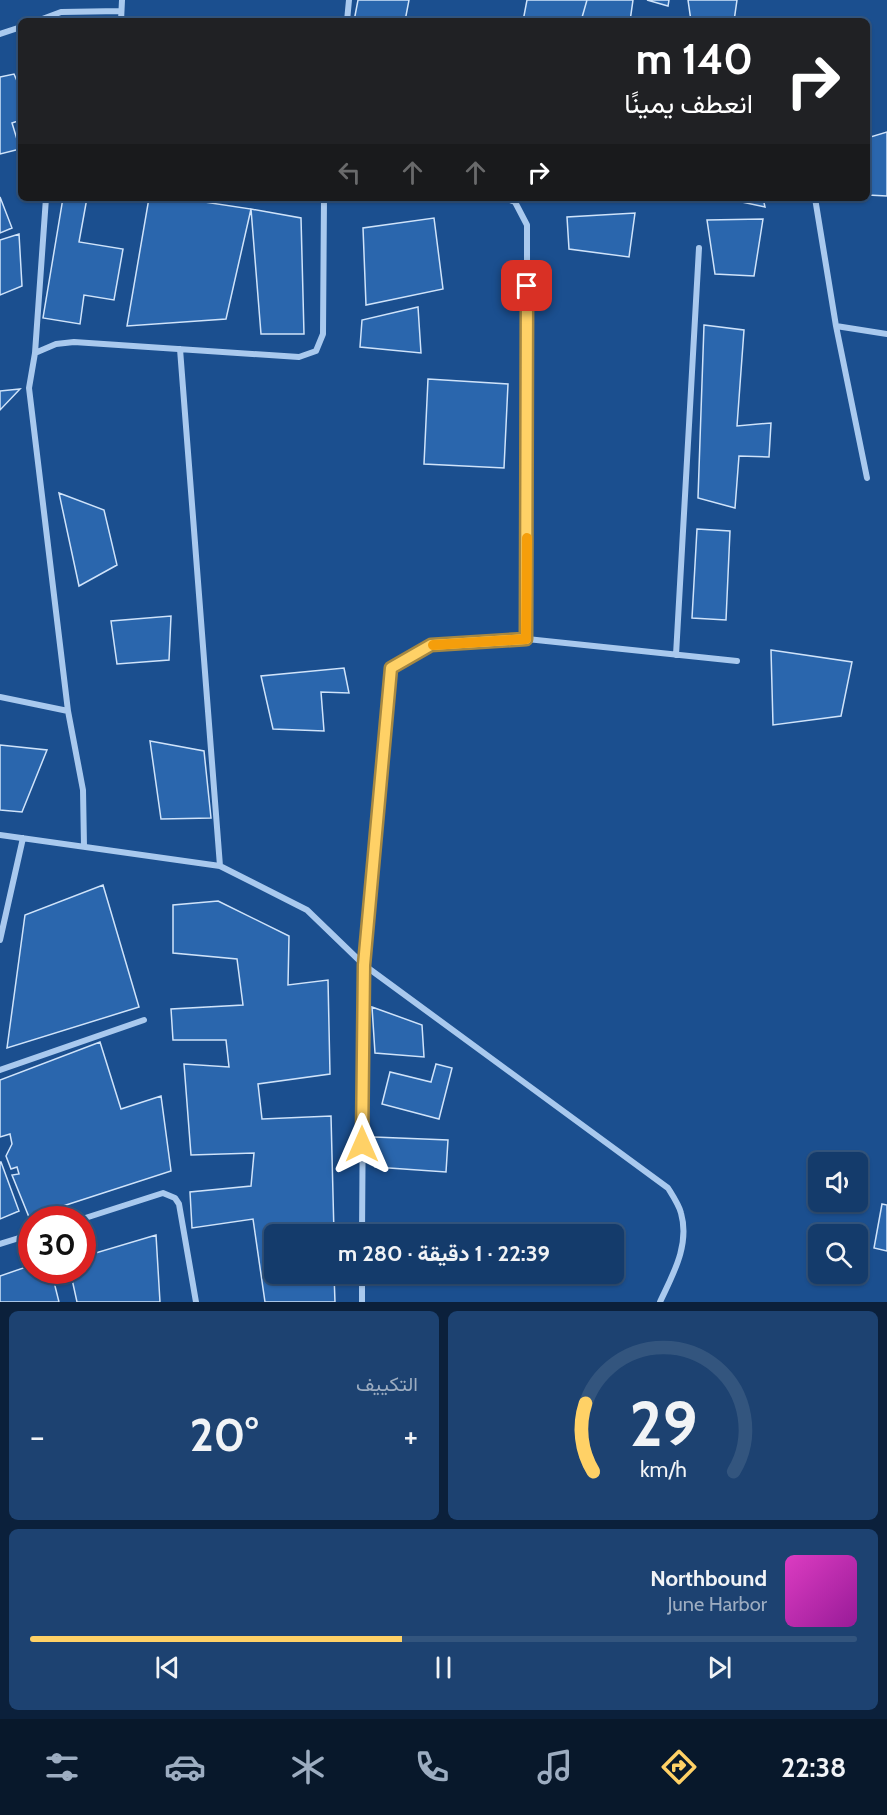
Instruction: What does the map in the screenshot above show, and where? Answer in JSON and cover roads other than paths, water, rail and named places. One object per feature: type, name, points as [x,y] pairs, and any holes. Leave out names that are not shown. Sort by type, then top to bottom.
[{"type":"street","points":[[121,18],[122,0]]},
{"type":"street","points":[[347,18],[349,0]]},
{"type":"street","points":[[45,18],[62,12],[121,12]]},
{"type":"street","points":[[61,18],[62,12]]},
{"type":"street","points":[[0,34],[18,28]]},
{"type":"street","points":[[46,201],[35,352],[28,388],[68,711],[83,790],[84,846]]},
{"type":"street","points":[[35,352],[56,344],[74,342],[299,357],[316,351],[323,334],[324,201]]},
{"type":"street","points":[[512,201],[527,225],[526,639]]},
{"type":"street","points":[[815,201],[836,326],[867,478]]},
{"type":"street","points":[[676,655],[699,248]]},
{"type":"street","points":[[836,326],[887,334]]},
{"type":"street","points":[[180,349],[220,866]]},
{"type":"street","points":[[362,1224],[364,965],[391,668],[431,645],[526,639],[737,661]]},
{"type":"street","points":[[0,698],[68,711]]},
{"type":"street","points":[[0,835],[220,866],[307,910],[364,965],[668,1188],[681,1212],[684,1239],[678,1265],[660,1302]]},
{"type":"street","points":[[0,940],[23,838]]},
{"type":"street","points":[[0,1070],[144,1020]]},
{"type":"street","points":[[96,1215],[163,1193],[175,1198],[179,1204],[196,1302]]},
{"type":"street","points":[[0,1244],[18,1238]]},
{"type":"street","points":[[362,1284],[362,1302]]}]
